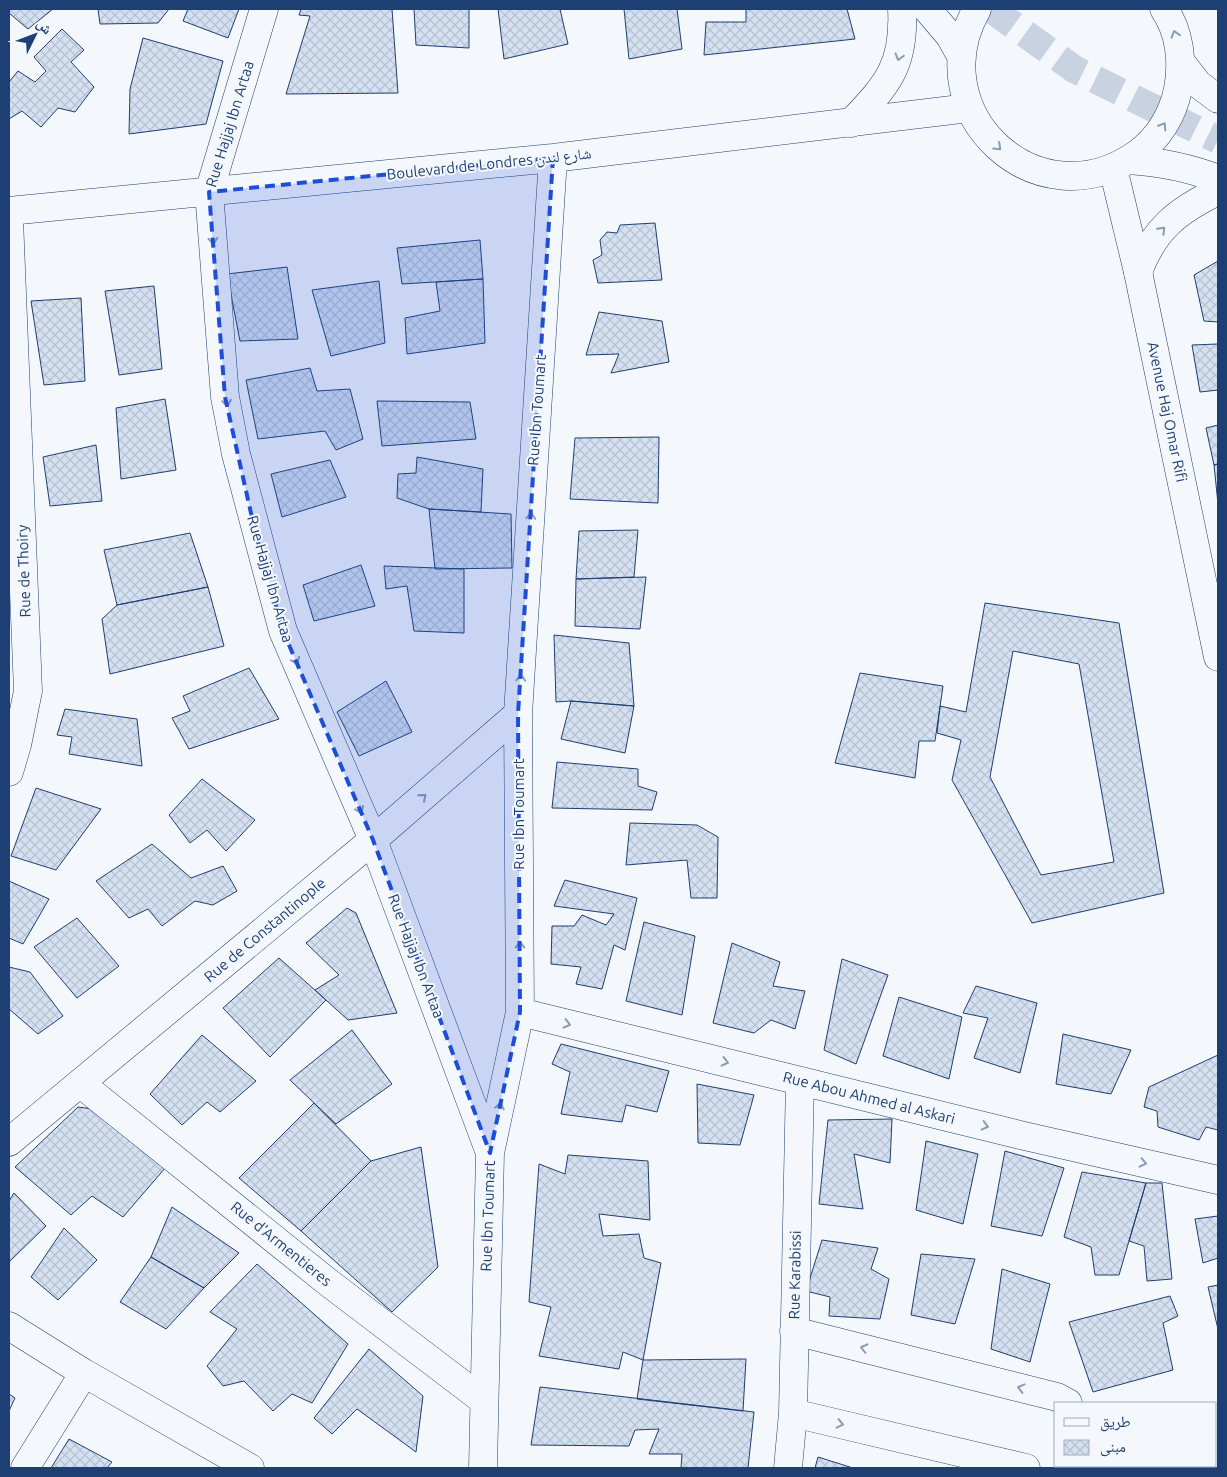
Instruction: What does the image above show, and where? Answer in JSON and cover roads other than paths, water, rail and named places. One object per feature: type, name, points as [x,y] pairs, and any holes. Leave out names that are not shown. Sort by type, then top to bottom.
[{"type":"street","name":"Rue Hajjaj Ibn Artaa","points":[[264,9],[208,192],[226,397],[255,531],[283,631],[373,840],[490,1153]]},
{"type":"street","points":[[851,123],[881,90],[897,65],[901,51],[902,9]]},
{"type":"street","points":[[928,9],[950,36],[961,56]]},
{"type":"street","points":[[977,9],[964,38],[961,56],[964,90],[969,108],[989,139],[1003,152],[1037,171],[1075,176],[1094,174],[1120,164],[1142,150],[1164,125],[1177,94],[1181,62],[1175,30],[1164,9]]},
{"type":"street","points":[[1181,62],[1198,84],[1218,99]]},
{"type":"street","name":"Boulevard de Londres شارع لندن","points":[[9,211],[553,158],[969,108]]},
{"type":"street","name":"Rue Ibn Toumart","points":[[483,1468],[483,1400],[490,1153],[520,1012],[518,714],[553,158]]},
{"type":"street","points":[[1120,164],[1158,162],[1192,169],[1218,179]]},
{"type":"street","name":"Avenue Haj Omar Rifi","points":[[1120,164],[1138,272],[1218,657]]},
{"type":"street","points":[[1138,272],[1146,250],[1165,226],[1179,214],[1218,191]]},
{"type":"street","name":"Rue de Thoiry","points":[[9,219],[28,691],[17,745],[9,772]]},
{"type":"street","name":"Rue de Constantinople","points":[[9,1142],[373,840],[518,714]]},
{"type":"street","name":"Rue Abou Ahmed al Askari","points":[[520,1012],[1020,1135],[1218,1180]]},
{"type":"street","name":"Rue Karabissi","points":[[788,1468],[793,1413],[800,1081]]},
{"type":"street","name":"Rue d'Armentieres","points":[[81,1084],[329,1283],[483,1400]]},
{"type":"street","points":[[9,1326],[84,1373],[250,1468]]},
{"type":"street","points":[[794,1330],[1057,1397],[1066,1402]]},
{"type":"street","points":[[25,1468],[84,1373]]},
{"type":"street","points":[[793,1413],[1026,1468]]},
{"type":"tunnel","points":[[991,9],[1074,69],[1218,140]]}]
